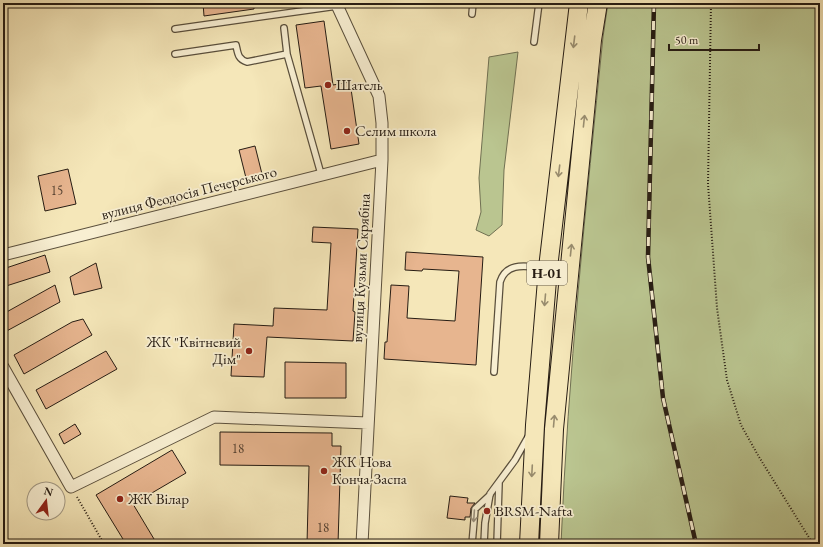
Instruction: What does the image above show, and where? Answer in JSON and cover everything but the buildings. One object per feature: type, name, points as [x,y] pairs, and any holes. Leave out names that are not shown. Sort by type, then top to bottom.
[{"type":"main road","name":"Н-01","points":[[529,544],[535,425],[548,268],[579,3]]},
{"type":"main road","name":"Н-01","points":[[549,544],[554,429],[592,40],[598,3]]},
{"type":"street","name":"вулиця Кузьми Скрябіна","points":[[336,4],[379,96],[382,123],[382,160],[362,544]]},
{"type":"street","name":"вулиця Феодосія Печерського","points":[[3,255],[321,174],[382,160]]},
{"type":"street","points":[[3,367],[71,487],[214,417],[368,423]]},
{"type":"lane","points":[[472,14],[473,3]]},
{"type":"lane","points":[[534,42],[539,3]]},
{"type":"lane","points":[[175,29],[336,4]]},
{"type":"lane","points":[[284,28],[286,54],[321,174]]},
{"type":"lane","points":[[175,54],[236,45],[238,56],[247,62],[286,54]]},
{"type":"lane","points":[[494,372],[500,282],[502,276],[506,271],[513,267],[521,266],[548,268]]},
{"type":"lane","points":[[472,544],[474,509],[490,494],[516,460],[535,425]]},
{"type":"lane","points":[[497,544],[499,482]]},
{"type":"lane","points":[[484,544],[485,523],[490,494]]},
{"type":"path","points":[[711,3],[708,184],[717,308],[727,380],[741,425],[812,544]]},
{"type":"path","points":[[71,487],[104,544]]},
{"type":"green space","points":[[608,3],[820,3],[820,544],[561,544],[568,417],[578,290],[603,37]]},
{"type":"green space","points":[[518,52],[504,170],[502,225],[489,236],[476,230],[481,212],[479,178],[489,57]]},
{"type":"railway","points":[[654,3],[648,257],[663,398],[696,544]]},
{"type":"place","name":"Шатель","points":[[328,85]]},
{"type":"place","name":"Селим школа","points":[[347,131]]},
{"type":"place","name":"ЖК \"Квітневий Дім\"","points":[[249,351]]},
{"type":"place","name":"ЖК Нова Конча-Заспа","points":[[324,471]]},
{"type":"place","name":"ЖК Вілар","points":[[120,499]]},
{"type":"place","name":"BRSM-Nafta","points":[[487,511]]}]
